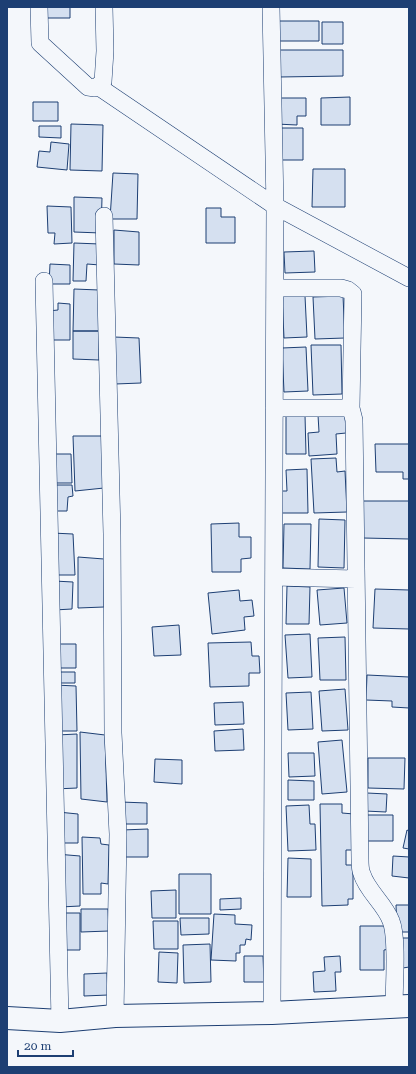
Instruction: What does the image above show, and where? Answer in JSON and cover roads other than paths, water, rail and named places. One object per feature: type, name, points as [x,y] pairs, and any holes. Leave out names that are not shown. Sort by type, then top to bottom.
[{"type":"main road","points":[[7,1018],[60,1021],[115,1016],[272,1013],[402,1006]]},
{"type":"street","points":[[39,7],[40,43],[88,86],[92,88],[99,87],[275,206],[409,278]]},
{"type":"street","points":[[99,87],[103,82],[105,51],[104,7]]},
{"type":"street","points":[[271,7],[275,206],[272,1013]]},
{"type":"street","points":[[104,216],[112,534],[113,733],[118,834],[115,1016]]},
{"type":"street","points":[[44,281],[60,1021]]},
{"type":"street","points":[[275,288],[341,288],[348,290],[353,294],[351,408],[354,420],[360,859],[362,876],[373,894],[383,904],[392,922],[402,1006]]},
{"type":"street","points":[[274,408],[351,408]]},
{"type":"street","points":[[274,577],[356,579]]}]
